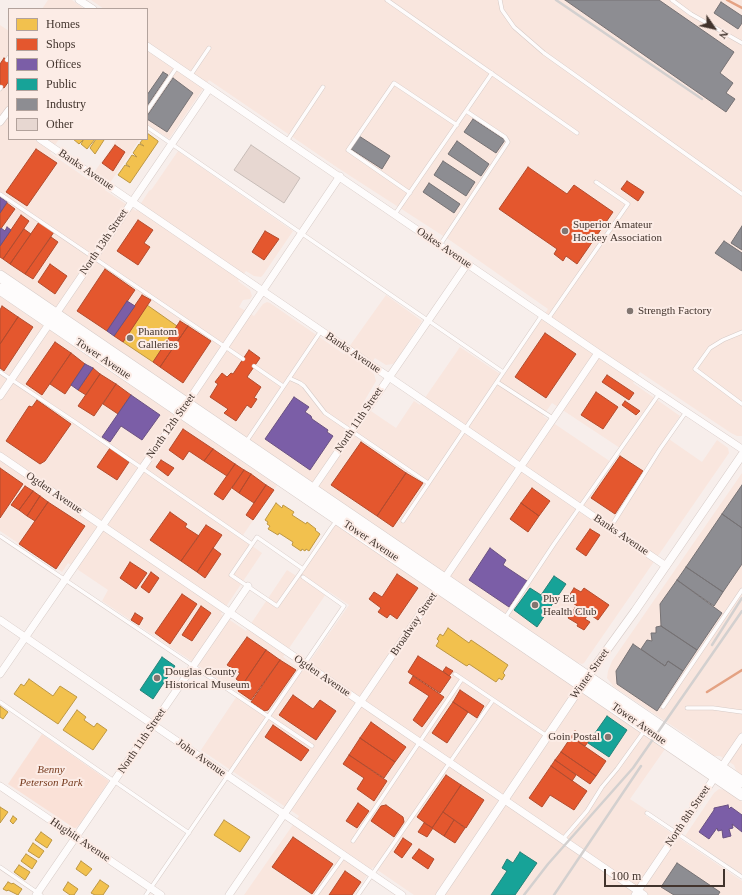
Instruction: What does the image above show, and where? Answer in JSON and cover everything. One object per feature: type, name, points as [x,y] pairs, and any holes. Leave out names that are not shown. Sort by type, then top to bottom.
[{"type":"main road","name":"Tower Avenue","points":[[0,276],[53,318],[718,772],[742,795]]},
{"type":"main road","name":"Tower Avenue","points":[[0,288],[53,318]]},
{"type":"main road","name":"Tower Avenue","points":[[184,408],[245,443],[310,493],[338,518],[442,583],[505,619],[645,729],[718,772],[742,782]]},
{"type":"street","name":"Oakes Avenue","points":[[148,47],[598,353],[742,449]]},
{"type":"street","name":"North 13th Street","points":[[0,396],[209,88]]},
{"type":"street","points":[[0,122],[6,114]]},
{"type":"street","name":"Banks Avenue","points":[[41,140],[666,566]]},
{"type":"street","name":"North 12th Street","points":[[0,674],[184,408],[340,176]]},
{"type":"street","name":"North 11th Street","points":[[310,493],[467,264]]},
{"type":"street","name":"Broadway Street","points":[[230,895],[598,353]]},
{"type":"street","name":"Winter Street","points":[[440,895],[585,681],[742,455]]},
{"type":"street","name":"Ogden Avenue","points":[[0,456],[563,839],[639,894]]},
{"type":"street","name":"North 11th Street","points":[[38,894],[248,586]]},
{"type":"street","name":"John Avenue","points":[[0,620],[402,895]]},
{"type":"street","name":"North 8th Street","points":[[639,894],[677,832],[742,737]]},
{"type":"street","name":"Hughitt Avenue","points":[[0,786],[161,895]]},
{"type":"lane","points":[[387,0],[577,133]]},
{"type":"lane","points":[[500,0],[502,10],[514,27],[544,53],[742,194]]},
{"type":"lane","points":[[672,0],[691,14],[742,43]]},
{"type":"lane","points":[[190,76],[209,48]]},
{"type":"lane","points":[[148,110],[177,67]]},
{"type":"lane","points":[[395,214],[492,73]]},
{"type":"lane","points":[[410,193],[348,150],[394,83],[457,125]]},
{"type":"lane","points":[[287,141],[323,87]]},
{"type":"lane","points":[[440,245],[508,142],[505,137],[466,111]]},
{"type":"lane","points":[[148,128],[503,372]]},
{"type":"lane","points":[[548,319],[628,204],[596,182]]},
{"type":"lane","points":[[0,194],[243,359]]},
{"type":"lane","points":[[403,521],[542,315]]},
{"type":"lane","points":[[245,443],[321,331]]},
{"type":"lane","points":[[742,332],[723,340],[710,348],[695,369],[742,404]]},
{"type":"lane","points":[[254,366],[283,386]]},
{"type":"lane","points":[[0,372],[252,544]]},
{"type":"lane","points":[[289,378],[302,384],[321,409],[352,432],[428,483]]},
{"type":"lane","points":[[497,382],[554,419]]},
{"type":"lane","points":[[505,619],[580,507],[659,394]]},
{"type":"lane","points":[[610,528],[660,449],[686,412]]},
{"type":"lane","points":[[303,569],[257,537],[231,575],[277,606],[303,569],[338,518]]},
{"type":"lane","points":[[0,536],[312,746]]},
{"type":"lane","points":[[146,895],[344,606],[303,578]]},
{"type":"lane","points":[[663,707],[742,590]]},
{"type":"lane","points":[[455,674],[548,736]]},
{"type":"lane","points":[[353,841],[462,679]]},
{"type":"lane","points":[[358,895],[493,700]]},
{"type":"lane","points":[[0,702],[189,833]]},
{"type":"lane","points":[[687,708],[713,708],[742,712]]},
{"type":"lane","points":[[563,839],[587,811],[602,787],[617,769],[645,729]]},
{"type":"lane","points":[[647,813],[742,877]]},
{"type":"lane","points":[[316,895],[344,856]]},
{"type":"lane","points":[[0,867],[38,894]]},
{"type":"shaded area","points":[[48,0],[72,0],[83,8],[43,8]]},
{"type":"shaded area","points":[[91,0],[742,0],[742,436],[737,436],[731,433],[640,372],[633,383],[680,416],[666,437],[702,462],[717,440],[728,448],[729,453],[584,663],[582,664],[576,662],[0,269],[0,25],[8,30],[8,140],[58,140],[50,153],[89,180],[116,140],[139,140],[105,190],[136,211],[178,151],[293,231],[261,277],[254,276],[246,271],[238,281],[250,290],[252,296],[250,299],[243,300],[239,307],[254,316],[263,304],[267,302],[270,303],[344,354],[386,295],[422,321],[393,364],[386,365],[375,358],[367,368],[374,374],[376,381],[362,405],[396,428],[414,401],[420,405],[460,347],[503,376],[548,309],[451,241],[338,168],[209,80],[169,139],[148,125],[148,8],[103,8]],"holes":[[[552,403],[623,450],[614,464],[543,416]]]},
{"type":"shaded area","points":[[0,296],[278,484],[241,538],[262,553],[221,614],[246,631],[287,570],[298,577],[335,524],[665,749],[630,799],[648,811],[645,815],[742,881],[742,895],[414,895],[373,867],[354,895],[244,895],[299,816],[201,750],[239,693],[102,601],[108,590],[68,563],[62,572],[0,531]],"holes":[[[328,591],[349,605],[303,671],[283,657]]]},
{"type":"shaded area","points":[[742,473],[742,777],[737,773],[734,765],[720,756],[712,756],[695,741],[614,687],[607,678],[612,661]]},
{"type":"shaded area","points":[[719,789],[731,792],[742,802],[742,874],[685,836],[714,793]]},
{"type":"green space","name":"Benny Peterson Park","points":[[42,734],[109,781],[81,823],[76,828],[8,784]]},
{"type":"building: Homes","points":[[148,134],[158,141],[130,183],[118,175],[125,165],[130,167],[126,164],[132,155],[137,157],[133,153],[139,144],[144,146],[140,143],[142,140],[148,140]]},
{"type":"building: Homes","points":[[74,140],[83,140],[79,144]]},
{"type":"building: Homes","points":[[83,140],[94,140],[87,149],[81,144]]},
{"type":"building: Homes","points":[[95,140],[104,140],[95,154],[90,148]]},
{"type":"building: Homes","points":[[147,305],[177,326],[153,362],[123,342]]},
{"type":"building: Homes","points":[[276,503],[282,508],[283,505],[294,512],[292,515],[306,524],[307,522],[320,534],[309,551],[302,549],[301,551],[292,545],[293,542],[279,533],[278,535],[268,529],[270,526],[265,520]]},
{"type":"building: Homes","points":[[448,628],[469,643],[471,640],[508,665],[503,673],[505,675],[502,680],[499,678],[496,682],[469,664],[467,666],[465,665],[436,646],[439,641],[437,639],[440,634],[443,636]]},
{"type":"building: Homes","points":[[29,679],[53,696],[60,686],[77,697],[58,724],[14,694],[21,684],[24,686]]},
{"type":"building: Homes","points":[[0,706],[8,712],[3,719],[0,717]]},
{"type":"building: Homes","points":[[77,710],[86,717],[84,720],[94,727],[97,723],[107,730],[93,750],[63,730]]},
{"type":"building: Homes","points":[[0,807],[8,812],[0,823]]},
{"type":"building: Homes","points":[[13,816],[17,819],[13,824],[10,821]]},
{"type":"building: Homes","points":[[224,820],[250,837],[240,852],[214,835]]},
{"type":"building: Homes","points":[[41,832],[52,840],[47,848],[35,840]]},
{"type":"building: Homes","points":[[33,843],[44,851],[39,858],[28,851]]},
{"type":"building: Homes","points":[[26,854],[37,861],[32,869],[21,861]]},
{"type":"building: Homes","points":[[81,861],[92,869],[86,876],[76,869]]},
{"type":"building: Homes","points":[[19,865],[30,872],[25,880],[14,872]]},
{"type":"building: Homes","points":[[100,880],[109,886],[103,895],[95,895],[91,893]]},
{"type":"building: Homes","points":[[8,882],[13,883],[22,889],[18,895],[3,889]]},
{"type":"building: Homes","points":[[68,882],[78,889],[74,895],[70,895],[63,890]]},
{"type":"building: Shops","points":[[4,58],[8,61],[8,82],[4,88],[0,86],[0,64]]},
{"type":"building: Shops","points":[[115,145],[125,152],[113,171],[102,163]]},
{"type":"building: Shops","points":[[36,149],[57,163],[27,206],[6,192]]},
{"type":"building: Shops","name":"Superior Amateur Hockey Association","points":[[528,167],[567,194],[574,185],[613,212],[577,264],[566,256],[563,261],[554,254],[557,249],[499,209]]},
{"type":"building: Shops","points":[[627,181],[644,192],[638,201],[621,189]]},
{"type":"building: Shops","points":[[7,203],[15,209],[0,230],[0,213]]},
{"type":"building: Shops","points":[[21,215],[29,221],[3,259],[0,257],[0,246]]},
{"type":"building: Shops","points":[[138,220],[153,230],[144,243],[150,247],[138,265],[117,251]]},
{"type":"building: Shops","points":[[39,222],[54,232],[25,274],[10,264]]},
{"type":"building: Shops","points":[[24,229],[31,234],[10,264],[3,259]]},
{"type":"building: Shops","points":[[265,231],[279,239],[264,260],[252,252]]},
{"type":"building: Shops","points":[[51,237],[58,242],[33,279],[25,274]]},
{"type":"building: Shops","points":[[50,264],[67,276],[55,294],[38,282]]},
{"type":"building: Shops","points":[[105,269],[135,290],[107,331],[77,311]]},
{"type":"building: Shops","points":[[142,295],[151,300],[123,342],[114,336]]},
{"type":"building: Shops","points":[[2,306],[18,317],[0,344],[0,310]]},
{"type":"building: Shops","points":[[18,317],[33,327],[4,371],[0,368],[0,344]]},
{"type":"building: Shops","points":[[180,321],[188,326],[160,367],[153,362]]},
{"type":"building: Shops","points":[[188,326],[211,341],[183,383],[160,367]]},
{"type":"building: Shops","points":[[545,333],[576,354],[546,398],[515,377]]},
{"type":"building: Shops","points":[[55,342],[71,353],[42,395],[26,384]]},
{"type":"building: Shops","points":[[249,350],[260,358],[247,377],[261,387],[254,398],[257,399],[251,408],[247,405],[236,421],[224,413],[228,409],[210,397],[218,384],[215,382],[222,373],[227,377],[231,373],[233,374]]},
{"type":"building: Shops","points":[[71,353],[85,364],[65,394],[50,384]]},
{"type":"building: Shops","points":[[93,368],[100,374],[86,395],[78,390]]},
{"type":"building: Shops","points":[[100,374],[116,384],[94,416],[78,406]]},
{"type":"building: Shops","points":[[607,375],[634,393],[629,400],[602,382]]},
{"type":"building: Shops","points":[[116,384],[131,395],[118,414],[103,404]]},
{"type":"building: Shops","points":[[596,392],[618,407],[603,429],[581,415]]},
{"type":"building: Shops","points":[[37,400],[71,424],[45,461],[40,464],[6,441],[29,406],[32,407]]},
{"type":"building: Shops","points":[[625,401],[640,411],[636,415],[622,405]]},
{"type":"building: Shops","points":[[183,429],[213,449],[204,461],[189,451],[183,460],[169,450]]},
{"type":"building: Shops","points":[[361,442],[406,473],[377,516],[331,485]]},
{"type":"building: Shops","points":[[110,448],[129,462],[117,480],[97,467]]},
{"type":"building: Shops","points":[[213,449],[235,464],[227,476],[204,461]]},
{"type":"building: Shops","points":[[620,456],[643,471],[615,514],[591,498]]},
{"type":"building: Shops","points":[[161,460],[174,468],[168,476],[156,467]]},
{"type":"building: Shops","points":[[235,464],[244,470],[223,500],[214,494]]},
{"type":"building: Shops","points":[[0,468],[23,484],[0,518]]},
{"type":"building: Shops","points":[[244,470],[251,474],[239,493],[232,488]]},
{"type":"building: Shops","points":[[406,473],[423,483],[393,527],[377,516]]},
{"type":"building: Shops","points":[[251,474],[266,485],[254,503],[239,493]]},
{"type":"building: Shops","points":[[266,485],[274,490],[253,520],[246,515]]},
{"type":"building: Shops","points":[[25,486],[33,491],[19,510],[11,505]]},
{"type":"building: Shops","points":[[532,488],[550,501],[539,516],[521,503]]},
{"type":"building: Shops","points":[[33,491],[40,496],[27,516],[19,510]]},
{"type":"building: Shops","points":[[40,496],[48,502],[35,521],[27,516]]},
{"type":"building: Shops","points":[[48,502],[85,526],[56,569],[19,544]]},
{"type":"building: Shops","points":[[521,503],[539,516],[528,532],[510,519]]},
{"type":"building: Shops","points":[[170,512],[187,524],[185,527],[199,536],[181,561],[150,540]]},
{"type":"building: Shops","points":[[206,525],[222,535],[197,572],[181,561]]},
{"type":"building: Shops","points":[[590,529],[600,535],[586,556],[576,549]]},
{"type":"building: Shops","points":[[213,548],[221,554],[205,578],[197,572]]},
{"type":"building: Shops","points":[[130,562],[147,573],[136,589],[120,578]]},
{"type":"building: Shops","points":[[151,572],[159,578],[149,593],[141,587]]},
{"type":"building: Shops","points":[[397,574],[418,588],[397,619],[390,614],[387,618],[378,612],[381,608],[369,599],[374,592],[382,597]]},
{"type":"building: Shops","points":[[574,588],[581,592],[584,588],[609,605],[598,620],[567,599]]},
{"type":"building: Shops","points":[[182,594],[197,604],[170,644],[155,633]]},
{"type":"building: Shops","points":[[201,606],[211,613],[192,641],[182,635]]},
{"type":"building: Shops","points":[[575,608],[587,616],[585,619],[590,622],[584,630],[568,618]]},
{"type":"building: Shops","points":[[135,613],[143,618],[139,625],[131,620]]},
{"type":"building: Shops","points":[[247,637],[266,650],[243,684],[236,679],[240,673],[227,665]]},
{"type":"building: Shops","points":[[266,650],[280,660],[251,700],[238,691]]},
{"type":"building: Shops","points":[[418,656],[451,677],[440,693],[408,672]]},
{"type":"building: Shops","points":[[280,660],[296,670],[268,710],[264,711],[251,702]]},
{"type":"building: Shops","points":[[446,667],[453,671],[449,676],[443,671]]},
{"type":"building: Shops","points":[[413,676],[444,697],[422,727],[413,720],[429,696],[409,683]]},
{"type":"building: Shops","points":[[460,690],[484,706],[477,718],[453,702]]},
{"type":"building: Shops","points":[[293,695],[313,709],[320,700],[336,711],[316,740],[279,715]]},
{"type":"building: Shops","points":[[453,702],[468,712],[447,743],[432,733]]},
{"type":"building: Shops","points":[[371,722],[406,747],[395,762],[360,738]]},
{"type":"building: Shops","points":[[273,725],[309,750],[301,761],[265,737]]},
{"type":"building: Shops","points":[[575,731],[589,741],[585,746],[571,737]]},
{"type":"building: Shops","points":[[571,737],[606,761],[596,776],[561,752]]},
{"type":"building: Shops","points":[[360,738],[395,762],[384,778],[349,755]]},
{"type":"building: Shops","points":[[561,752],[596,776],[590,784],[555,760]]},
{"type":"building: Shops","points":[[349,755],[387,781],[374,801],[357,789],[364,778],[343,764]]},
{"type":"building: Shops","points":[[555,760],[576,775],[572,781],[551,766]]},
{"type":"building: Shops","points":[[551,766],[587,791],[574,810],[550,795],[542,807],[529,798]]},
{"type":"building: Shops","points":[[446,775],[461,785],[432,828],[417,817]]},
{"type":"building: Shops","points":[[461,785],[484,800],[466,828],[443,812]]},
{"type":"building: Shops","points":[[358,803],[369,811],[357,828],[346,821]]},
{"type":"building: Shops","points":[[386,805],[403,817],[404,822],[394,837],[371,821],[381,806]]},
{"type":"building: Shops","points":[[443,812],[454,820],[444,836],[432,828]]},
{"type":"building: Shops","points":[[454,820],[465,828],[455,843],[444,836]]},
{"type":"building: Shops","points":[[424,823],[433,828],[427,837],[418,832]]},
{"type":"building: Shops","points":[[293,837],[333,864],[312,894],[272,867]]},
{"type":"building: Shops","points":[[403,838],[412,844],[402,858],[394,852]]},
{"type":"building: Shops","points":[[419,849],[434,859],[428,869],[412,858]]},
{"type":"building: Shops","points":[[345,871],[361,882],[352,895],[329,895]]},
{"type":"building: Offices","points":[[0,197],[7,202],[0,213]]},
{"type":"building: Offices","points":[[7,227],[11,230],[0,246],[0,230],[1,228],[5,231]]},
{"type":"building: Offices","points":[[127,301],[135,306],[114,336],[107,331]]},
{"type":"building: Offices","points":[[85,364],[93,368],[78,390],[71,385]]},
{"type":"building: Offices","points":[[131,395],[160,415],[142,440],[121,426],[110,442],[102,437]]},
{"type":"building: Offices","points":[[294,397],[309,407],[305,412],[328,430],[327,432],[333,436],[310,470],[265,439]]},
{"type":"building: Offices","points":[[490,548],[506,560],[503,565],[527,581],[509,607],[469,580]]},
{"type":"building: Offices","points":[[728,805],[729,809],[731,807],[742,815],[742,832],[732,824],[733,828],[729,829],[731,836],[723,838],[722,830],[718,831],[717,828],[709,839],[699,832],[714,808]]},
{"type":"building: Public","name":"Phy Ed Health Club","points":[[554,576],[566,584],[537,627],[514,610],[530,588],[541,595]]},
{"type":"building: Public","name":"Douglas County Historical Museum","points":[[162,657],[175,666],[153,699],[140,690]]},
{"type":"building: Public","name":"Goin Postal","points":[[607,716],[627,730],[609,757],[588,743]]},
{"type":"building: Public","points":[[520,852],[537,863],[515,895],[491,895],[507,871],[502,868],[507,859],[513,863]]},
{"type":"building: Industry","points":[[565,0],[659,0],[734,52],[720,73],[733,83],[726,93],[735,99],[726,112]]},
{"type":"building: Industry","points":[[721,2],[742,16],[742,23],[738,29],[714,13]]},
{"type":"building: Industry","points":[[163,72],[168,75],[148,105],[148,94]]},
{"type":"building: Industry","points":[[173,78],[193,93],[167,132],[148,120],[148,115]]},
{"type":"building: Industry","points":[[473,119],[505,140],[496,153],[464,132]]},
{"type":"building: Industry","points":[[359,136],[390,156],[382,169],[351,149]]},
{"type":"building: Industry","points":[[457,141],[489,164],[481,176],[448,154]]},
{"type":"building: Industry","points":[[443,161],[475,182],[466,196],[434,175]]},
{"type":"building: Industry","points":[[429,183],[460,204],[454,213],[423,192]]},
{"type":"building: Industry","points":[[742,226],[742,250],[731,243]]},
{"type":"building: Industry","points":[[724,241],[742,253],[742,271],[715,253]]},
{"type":"building: Industry","points":[[742,485],[742,528],[722,514]]},
{"type":"building: Industry","points":[[722,514],[742,528],[742,564],[723,592],[686,567]]},
{"type":"building: Industry","points":[[686,567],[723,592],[714,606],[677,580]]},
{"type":"building: Industry","points":[[677,580],[722,613],[697,650],[661,626],[660,604]]},
{"type":"building: Industry","points":[[661,626],[697,650],[683,671],[668,661],[665,666],[641,649],[647,640],[652,641],[651,633],[656,633],[656,627]]},
{"type":"building: Industry","points":[[633,644],[665,666],[668,661],[683,671],[657,711],[617,684],[616,671]]},
{"type":"building: Industry","points":[[677,863],[720,892],[718,895],[674,895],[661,887]]},
{"type":"building: Other","points":[[251,145],[300,178],[284,203],[234,170]]},
{"type":"waterway","points":[[727,0],[742,8]]},
{"type":"waterway","points":[[707,692],[742,670]]},
{"type":"railway","points":[[556,0],[702,99]]},
{"type":"railway","points":[[712,645],[742,598]]},
{"type":"railway","points":[[524,895],[548,864],[633,768],[742,611]]},
{"type":"railway","points":[[554,895],[641,766]]},
{"type":"place","name":"Superior Amateur Hockey Association","points":[[565,231]]},
{"type":"place","name":"Strength Factory","points":[[630,311]]},
{"type":"place","name":"Phantom Galleries","points":[[130,338]]},
{"type":"place","name":"Phy Ed Health Club","points":[[535,605]]},
{"type":"place","name":"Douglas County Historical Museum","points":[[157,678]]},
{"type":"place","name":"Goin Postal","points":[[608,737]]}]
